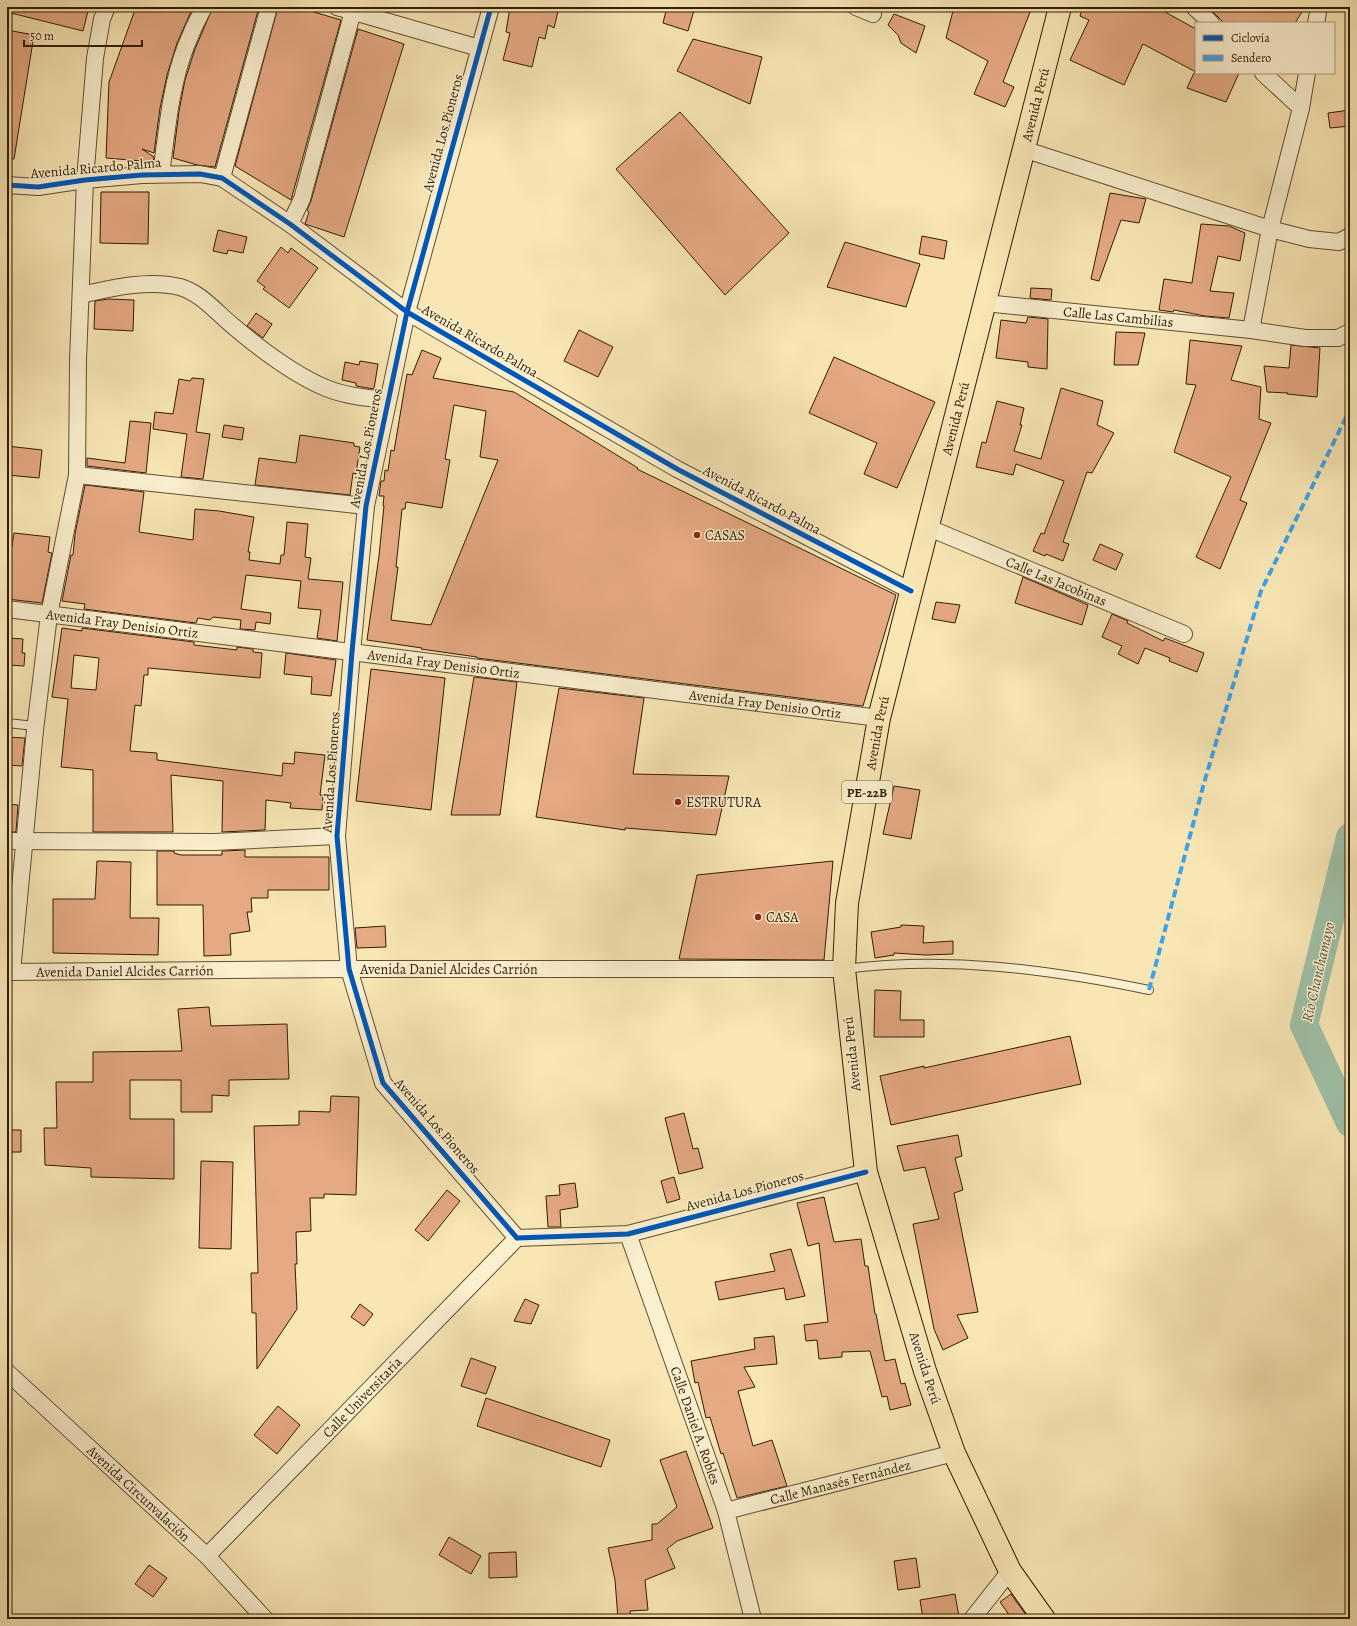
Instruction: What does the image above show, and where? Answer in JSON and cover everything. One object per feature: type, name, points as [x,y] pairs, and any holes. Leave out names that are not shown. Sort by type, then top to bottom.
[{"type":"highway","name":"Avenida Perú","points":[[1010,1571],[954,1453],[925,1371],[866,1172],[844,970],[847,903],[879,718],[911,591],[929,528],[1023,149],[1060,7]]},
{"type":"highway","name":"PE-22B","points":[[1010,1571],[1044,1619]]},
{"type":"street","points":[[10,972],[36,726],[50,614],[77,476],[78,360],[86,180],[95,58],[102,19],[107,7]]},
{"type":"street","points":[[161,174],[172,100],[178,72],[185,47],[204,7]]},
{"type":"street","points":[[222,178],[269,7]]},
{"type":"street","points":[[336,7],[479,48]]},
{"type":"street","name":"Avenida Los Pioneros","points":[[491,7],[407,312],[366,506],[337,836],[349,969],[383,1083],[518,1238],[628,1234],[866,1172]]},
{"type":"street","points":[[856,7],[873,14]]},
{"type":"street","points":[[1194,7],[1209,22]]},
{"type":"street","points":[[1316,22],[1319,7]]},
{"type":"street","points":[[290,224],[302,199],[353,11]]},
{"type":"street","points":[[1264,74],[1300,108]]},
{"type":"street","points":[[1251,330],[1270,229],[1300,108],[1307,74]]},
{"type":"street","points":[[1023,149],[1270,229],[1309,239],[1339,242],[1350,236]]},
{"type":"street","name":"Avenida Ricardo Palma","points":[[7,185],[38,187],[86,180],[161,174],[200,174],[222,178],[290,224],[407,312],[677,469],[911,591]]},
{"type":"street","points":[[81,295],[132,285],[180,287],[197,295],[250,340],[307,379],[327,389],[347,394],[388,400]]},
{"type":"street","name":"Calle Las Cambilias","points":[[985,303],[1251,330],[1305,338],[1338,338],[1350,332]]},
{"type":"street","points":[[77,476],[366,506]]},
{"type":"street","name":"Calle Las Jacobinas","points":[[929,528],[1184,634]]},
{"type":"street","name":"Avenida Fray Denisio Ortiz","points":[[7,609],[879,718]]},
{"type":"street","points":[[7,841],[214,842],[337,836]]},
{"type":"street","name":"Avenida Daniel Alcides Carrión","points":[[10,972],[349,969],[844,970]]},
{"type":"street","name":"Calle Daniel A. Robles","points":[[628,1234],[726,1511],[753,1619]]},
{"type":"street","name":"Calle Universitaria","points":[[206,1556],[518,1238]]},
{"type":"street","name":"Avenida Circunvalación","points":[[7,1372],[206,1556],[265,1619]]},
{"type":"street","name":"Calle Manasés Fernández","points":[[726,1511],[954,1453]]},
{"type":"street","points":[[972,1619],[1010,1571]]},
{"type":"lane","points":[[7,723],[36,726]]},
{"type":"lane","points":[[844,970],[888,964],[955,963],[1042,971],[1106,981],[1149,990]]},
{"type":"building","points":[[8,7],[89,7],[83,31],[7,12]]},
{"type":"building","points":[[136,7],[193,7],[177,43],[167,75],[160,108],[154,153],[142,149],[154,157],[153,162],[106,158],[109,82]]},
{"type":"building","points":[[213,7],[259,7],[215,167],[197,165],[173,158],[179,111],[185,80],[195,49]]},
{"type":"building","points":[[278,7],[297,7],[341,20],[291,200],[235,166]]},
{"type":"building","points":[[510,7],[559,7],[554,28],[548,25],[545,39],[539,37],[532,67],[503,60],[510,33],[506,32]]},
{"type":"building","points":[[667,7],[695,7],[688,31],[663,23]]},
{"type":"building","points":[[954,7],[1032,7],[1003,82],[1014,87],[1005,107],[974,94],[988,61],[946,38]]},
{"type":"building","points":[[1083,7],[1168,7],[1165,12],[1195,28],[1195,71],[1143,44],[1124,85],[1070,60],[1089,20],[1080,16]]},
{"type":"building","points":[[1208,7],[1305,7],[1296,22],[1223,22]]},
{"type":"building","points":[[894,14],[925,26],[916,53],[901,43],[898,35],[888,25]]},
{"type":"building","points":[[358,29],[404,44],[344,237],[305,224],[309,212],[307,210],[311,201]]},
{"type":"building","points":[[7,30],[34,35],[14,159],[7,159]]},
{"type":"building","points":[[693,39],[762,57],[750,104],[677,71]]},
{"type":"building","points":[[1194,73],[1239,74],[1226,102],[1187,88]]},
{"type":"building","points":[[1350,110],[1350,126],[1330,128],[1328,113]]},
{"type":"building","points":[[680,112],[789,233],[725,295],[616,169]]},
{"type":"building","points":[[101,192],[149,192],[148,244],[100,243]]},
{"type":"building","points":[[1110,193],[1146,199],[1139,223],[1121,220],[1099,281],[1091,279]]},
{"type":"building","points":[[1201,224],[1229,226],[1245,233],[1240,261],[1218,256],[1210,291],[1234,293],[1229,318],[1205,316],[1174,310],[1173,312],[1159,310],[1164,279],[1192,283]]},
{"type":"building","points":[[218,230],[247,237],[243,253],[228,250],[227,254],[213,251]]},
{"type":"building","points":[[922,236],[947,241],[944,259],[919,254]]},
{"type":"building","points":[[845,242],[920,264],[906,307],[827,287]]},
{"type":"building","points":[[281,247],[288,253],[291,248],[318,268],[289,308],[263,289],[265,287],[257,281]]},
{"type":"building","points":[[1031,288],[1052,289],[1051,300],[1030,298]]},
{"type":"building","points":[[109,299],[134,300],[133,331],[94,329],[95,301]]},
{"type":"building","points":[[256,313],[272,324],[263,338],[247,326]]},
{"type":"building","points":[[1028,317],[1048,319],[1047,369],[1028,367],[1028,362],[996,358],[1001,320],[1026,323]]},
{"type":"building","points":[[579,330],[613,347],[598,377],[564,361]]},
{"type":"building","points":[[1116,332],[1145,333],[1138,365],[1114,365]]},
{"type":"building","points":[[1190,340],[1242,346],[1231,380],[1261,387],[1259,419],[1271,423],[1240,500],[1247,503],[1220,569],[1196,557],[1231,477],[1174,452],[1196,385],[1186,384]]},
{"type":"building","points":[[1291,345],[1320,348],[1317,397],[1267,392],[1264,366],[1289,368]]},
{"type":"building","points":[[422,350],[441,358],[433,378],[514,392],[638,468],[637,469],[896,595],[863,706],[477,658],[367,640],[379,556],[384,506],[384,496],[379,496],[381,481],[384,481],[385,470],[388,471],[391,450],[394,451],[407,374],[412,375]],"holes":[[[454,405],[486,411],[480,457],[498,460],[431,625],[391,620],[398,567],[396,567],[402,509],[405,509],[406,502],[442,508],[450,460],[445,459]]]},
{"type":"building","points":[[834,357],[935,402],[897,488],[864,474],[877,443],[809,413]]},
{"type":"building","points":[[360,361],[378,364],[374,389],[356,386],[356,383],[342,380],[345,362],[359,365]]},
{"type":"building","points":[[192,378],[204,379],[196,432],[210,434],[203,479],[181,477],[187,434],[153,429],[155,412],[173,414],[179,379],[190,381]]},
{"type":"building","points":[[1061,388],[1103,401],[1097,425],[1114,433],[1092,473],[1087,472],[1063,542],[1069,544],[1063,561],[1046,554],[1045,556],[1033,551],[1041,533],[1044,534],[1064,481],[1016,464],[1013,475],[976,467],[982,442],[986,443],[997,401],[1024,408],[1020,425],[1022,425],[1014,451],[1041,459]]},
{"type":"building","points":[[130,421],[151,423],[146,473],[87,466],[87,458],[125,463]]},
{"type":"building","points":[[224,425],[244,428],[242,440],[222,437]]},
{"type":"building","points":[[300,435],[354,443],[354,446],[360,447],[356,474],[353,473],[350,495],[255,485],[259,458],[296,463]]},
{"type":"building","points":[[7,446],[42,450],[39,478],[7,475]]},
{"type":"building","points":[[85,485],[144,492],[139,532],[193,540],[195,509],[219,511],[254,517],[248,552],[250,552],[249,560],[280,564],[281,555],[284,555],[287,522],[308,524],[305,557],[311,558],[308,579],[343,582],[337,641],[317,638],[321,610],[298,608],[301,581],[246,575],[241,609],[271,613],[270,624],[256,622],[255,630],[240,629],[241,620],[213,617],[210,620],[198,618],[196,623],[84,609],[85,604],[62,601],[71,555],[73,555],[75,534]]},
{"type":"building","points":[[14,533],[50,537],[48,552],[52,553],[42,603],[7,599],[7,576]]},
{"type":"building","points":[[1100,544],[1123,554],[1116,570],[1093,560]]},
{"type":"building","points":[[1023,577],[1088,605],[1082,625],[1015,603]]},
{"type":"building","points":[[936,602],[960,605],[955,623],[932,619]]},
{"type":"building","points":[[1112,614],[1128,621],[1127,623],[1163,641],[1165,638],[1204,653],[1197,672],[1169,661],[1170,658],[1145,648],[1138,664],[1118,654],[1122,646],[1102,637]]},
{"type":"building","points":[[62,628],[82,631],[82,628],[194,642],[194,645],[237,650],[237,647],[253,649],[253,652],[262,653],[260,678],[148,668],[148,675],[144,675],[141,706],[135,705],[130,751],[157,753],[157,760],[282,776],[283,763],[294,764],[295,752],[325,755],[320,795],[323,795],[322,810],[290,808],[291,803],[266,800],[265,830],[222,832],[223,781],[171,775],[173,832],[93,832],[93,770],[61,767],[68,699],[52,697]],"holes":[[[74,655],[99,658],[96,690],[71,688]]]},
{"type":"building","points":[[7,638],[23,639],[22,653],[25,653],[24,666],[7,665]]},
{"type":"building","points":[[286,653],[336,660],[331,696],[311,694],[312,677],[284,674]]},
{"type":"building","points":[[371,669],[445,678],[431,810],[356,801]]},
{"type":"building","points":[[474,677],[517,682],[500,815],[451,815]]},
{"type":"building","points":[[559,688],[644,698],[633,774],[729,776],[716,835],[625,828],[625,830],[536,817]]},
{"type":"building","points":[[7,737],[25,738],[22,766],[7,765]]},
{"type":"building","points":[[894,786],[920,790],[911,839],[883,834]]},
{"type":"building","points":[[7,804],[18,805],[16,832],[7,832]]},
{"type":"building","points":[[245,850],[245,857],[329,857],[329,890],[268,890],[268,898],[251,898],[252,912],[247,912],[250,931],[230,934],[231,955],[204,956],[203,905],[157,905],[157,851],[174,851],[174,853],[181,855],[222,855],[222,851]]},
{"type":"building","points":[[97,861],[131,862],[130,918],[159,918],[158,955],[53,953],[53,899],[95,899]]},
{"type":"building","name":"CASA","points":[[833,861],[824,960],[679,959],[697,875]]},
{"type":"building","points":[[901,925],[924,926],[923,943],[953,941],[953,954],[926,955],[894,953],[894,955],[875,958],[871,932],[901,927]]},
{"type":"building","points":[[385,926],[386,947],[357,948],[355,928]]},
{"type":"building","points":[[875,990],[901,991],[900,1020],[924,1020],[924,1037],[874,1037]]},
{"type":"building","points":[[209,1007],[211,1026],[287,1024],[289,1079],[229,1080],[229,1096],[212,1095],[212,1112],[181,1112],[181,1080],[130,1080],[130,1119],[174,1119],[174,1179],[91,1177],[91,1168],[45,1165],[44,1128],[57,1128],[56,1082],[93,1082],[93,1052],[182,1051],[178,1009]]},
{"type":"building","points":[[1070,1036],[1081,1084],[891,1125],[880,1076],[924,1066],[924,1068]]},
{"type":"building","points":[[331,1096],[359,1097],[356,1195],[324,1194],[324,1198],[310,1198],[311,1231],[296,1232],[297,1264],[295,1264],[297,1309],[257,1369],[256,1313],[252,1313],[251,1273],[258,1273],[254,1126],[299,1125],[299,1111],[330,1112]]},
{"type":"building","points":[[684,1113],[693,1149],[698,1148],[703,1168],[679,1174],[665,1118]]},
{"type":"building","points":[[8,1130],[21,1130],[21,1152],[8,1152]]},
{"type":"building","points":[[958,1135],[962,1156],[955,1158],[963,1190],[954,1193],[978,1312],[957,1315],[968,1338],[943,1350],[934,1329],[913,1224],[939,1219],[925,1167],[904,1171],[897,1146]]},
{"type":"building","points":[[201,1161],[233,1162],[231,1249],[199,1248]]},
{"type":"building","points":[[674,1177],[680,1199],[667,1203],[661,1181]]},
{"type":"building","points":[[575,1183],[578,1207],[560,1210],[561,1227],[548,1227],[546,1196],[560,1195],[559,1185]]},
{"type":"building","points":[[447,1190],[460,1201],[428,1241],[415,1230]]},
{"type":"building","points":[[824,1197],[834,1242],[861,1239],[865,1266],[868,1266],[875,1314],[885,1361],[895,1359],[901,1384],[905,1383],[911,1405],[890,1410],[887,1396],[882,1397],[870,1351],[842,1352],[842,1357],[819,1359],[817,1340],[806,1341],[804,1325],[828,1322],[819,1243],[808,1246],[797,1203]]},
{"type":"building","points":[[791,1249],[805,1296],[786,1300],[784,1288],[719,1300],[715,1282],[775,1271],[770,1254]]},
{"type":"building","points":[[525,1299],[539,1305],[531,1324],[514,1321]]},
{"type":"building","points":[[360,1304],[373,1314],[364,1326],[351,1317]]},
{"type":"building","points":[[774,1336],[777,1364],[744,1367],[755,1387],[738,1391],[753,1446],[772,1440],[787,1486],[737,1498],[723,1453],[721,1454],[710,1417],[706,1418],[698,1382],[695,1383],[691,1361],[755,1349],[754,1338]]},
{"type":"building","points":[[471,1358],[496,1367],[486,1394],[461,1386]]},
{"type":"building","points":[[486,1398],[610,1440],[601,1467],[477,1426]]},
{"type":"building","points":[[278,1406],[300,1425],[277,1454],[254,1435]]},
{"type":"building","points":[[686,1451],[713,1528],[677,1541],[667,1549],[675,1568],[645,1580],[648,1610],[630,1611],[631,1619],[618,1619],[615,1580],[608,1548],[652,1540],[652,1524],[657,1524],[677,1507],[660,1460]]},
{"type":"building","points":[[449,1537],[481,1556],[471,1574],[439,1555]]},
{"type":"building","points":[[516,1552],[517,1577],[489,1578],[489,1553]]},
{"type":"building","points":[[916,1558],[920,1587],[898,1590],[894,1561]]},
{"type":"building","points":[[149,1565],[167,1578],[153,1597],[135,1584]]},
{"type":"building","points":[[955,1594],[959,1617],[947,1619],[923,1619],[920,1600]]},
{"type":"building","points":[[1011,1594],[1029,1619],[1012,1619],[1000,1602]]},
{"type":"waterway","name":"Río Chanchamayo","points":[[1350,837],[1304,1025],[1350,1123]]},
{"type":"marked path","points":[[353,11],[354,7]]},
{"type":"marked path","points":[[1149,990],[1204,783],[1261,591],[1350,409]]},
{"type":"cycle path","points":[[491,7],[407,312],[366,506],[337,836],[349,969],[383,1083],[517,1238],[628,1234],[866,1172]]},
{"type":"cycle path","points":[[7,185],[38,187],[85,180],[142,175],[200,174],[222,178],[290,224],[407,312],[677,469],[911,591]]},
{"type":"place","name":"CASAS","points":[[697,535]]},
{"type":"place","name":"ESTRUTURA","points":[[678,802]]},
{"type":"place","name":"CASA","points":[[758,917]]}]
